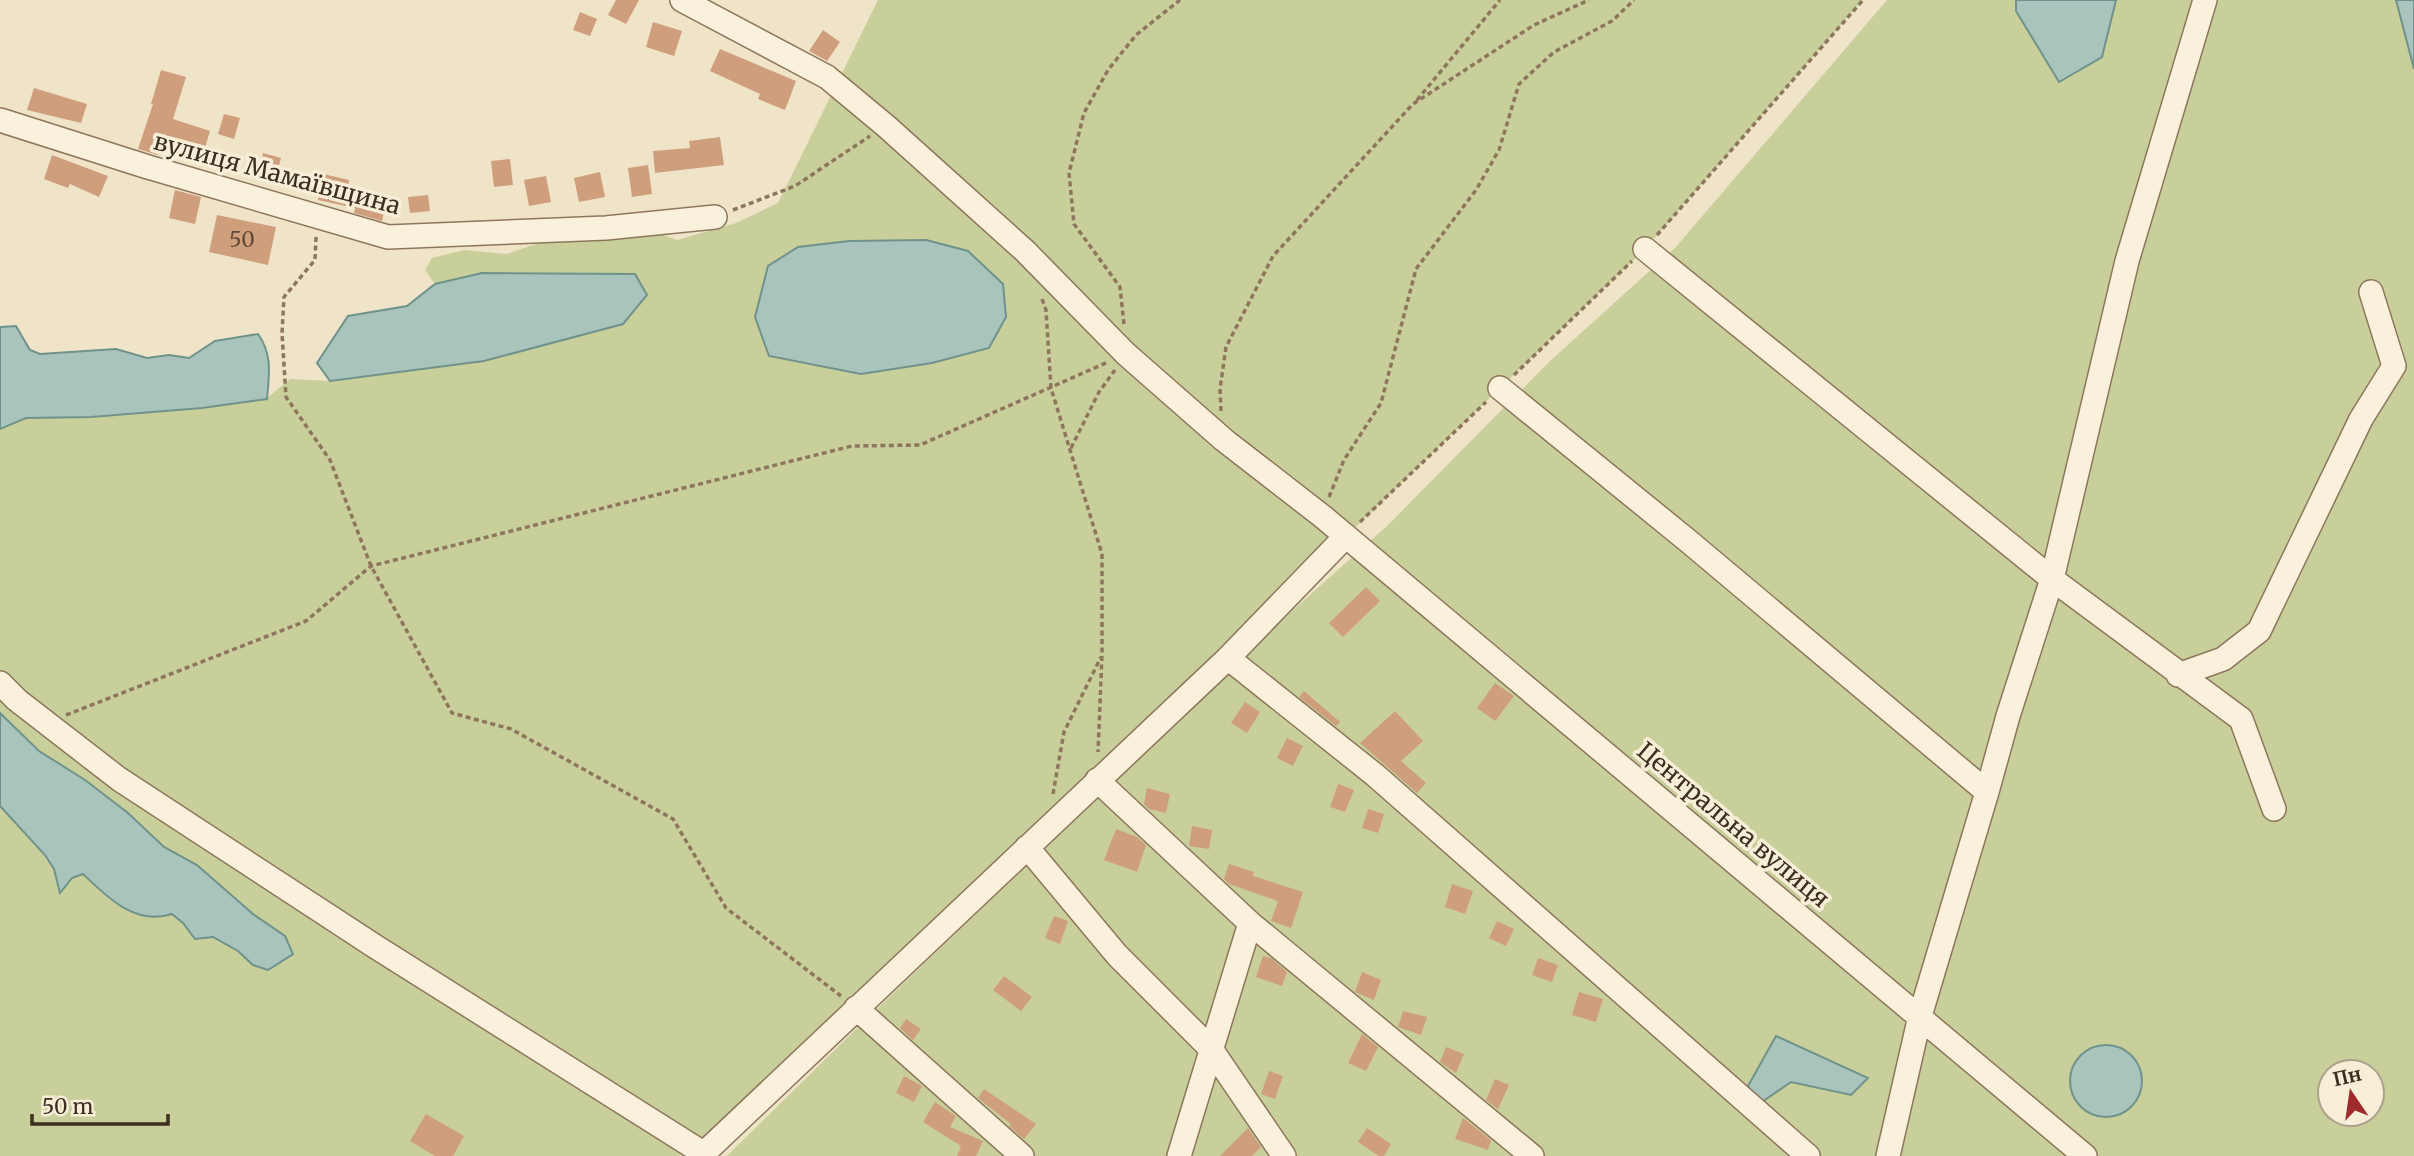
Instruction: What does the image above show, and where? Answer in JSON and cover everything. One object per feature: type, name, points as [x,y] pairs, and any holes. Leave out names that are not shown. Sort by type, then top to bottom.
[{"type":"street","name":"Центральна вулиця","points":[[682,0],[827,77],[886,126],[1025,251],[1126,354],[1224,440],[1322,516],[2085,1156]]},
{"type":"street","points":[[1888,1156],[1920,1016],[2008,716],[2052,579],[2127,261],[2205,0]]},
{"type":"street","name":"вулиця Мамаївщина","points":[[0,120],[388,237],[606,228],[715,217]]},
{"type":"street","points":[[1645,249],[2052,579],[2178,675],[2241,719],[2274,809]]},
{"type":"street","points":[[2178,675],[2223,659],[2259,631],[2361,419],[2394,366],[2371,292]]},
{"type":"street","points":[[1500,388],[1698,549],[1987,792]]},
{"type":"street","points":[[0,683],[17,700],[119,779],[702,1155],[1228,658],[1346,536]]},
{"type":"street","points":[[1228,658],[1375,775],[1808,1156]]},
{"type":"street","points":[[1097,780],[1250,923],[1532,1156]]},
{"type":"street","points":[[1027,847],[1117,955],[1212,1049],[1284,1156]]},
{"type":"street","points":[[1179,1156],[1250,923]]},
{"type":"street","points":[[856,1008],[1022,1156]]},
{"type":"path","points":[[1070,450],[1099,391],[1126,354],[1120,287],[1074,224],[1069,173],[1084,113],[1108,70],[1136,35],[1180,0]]},
{"type":"path","points":[[1224,440],[1220,389],[1226,347],[1273,256],[1413,104],[1500,0]]},
{"type":"path","points":[[1413,104],[1534,25],[1589,0]]},
{"type":"path","points":[[1322,516],[1344,460],[1381,403],[1416,269],[1476,190],[1499,150],[1519,84],[1554,51],[1612,21],[1634,0]]},
{"type":"path","points":[[1346,536],[1645,249],[1863,0]]},
{"type":"path","points":[[715,217],[795,186],[886,126]]},
{"type":"path","points":[[316,216],[315,260],[284,297],[282,333],[286,397],[330,460],[371,566],[452,713],[512,729],[673,819],[726,908],[856,1008]]},
{"type":"path","points":[[1042,298],[1046,310],[1051,388],[1102,554],[1102,655],[1097,780]]},
{"type":"path","points":[[48,722],[306,621],[371,566],[852,446],[920,445],[1126,354]]},
{"type":"path","points":[[1047,829],[1064,732],[1102,655]]},
{"type":"green space","points":[[878,0],[1863,0],[1645,249],[701,1156],[0,1156],[0,806],[45,855],[54,869],[60,892],[72,878],[83,874],[112,900],[134,913],[159,917],[172,914],[195,939],[213,937],[238,951],[253,965],[285,935],[253,914],[197,865],[164,847],[128,813],[85,780],[39,751],[0,713],[0,429],[26,418],[91,417],[202,408],[266,399],[290,379],[330,381],[484,361],[623,324],[635,274],[482,273],[435,284],[425,270],[432,258],[464,250],[507,254],[544,241],[656,232],[677,240],[736,223],[778,203]],"holes":[[[926,240],[969,251],[1003,284],[798,248],[849,241]]]},
{"type":"green space","points":[[1887,0],[2016,0],[2016,11],[2102,57],[2116,0],[2396,0],[2414,69],[2414,1156],[727,1156],[1293,610],[1388,525],[1550,361],[1675,248]],"holes":[[[1867,1079],[1851,1095],[1791,1082]]]},
{"type":"water","points":[[2016,0],[2116,0],[2102,57],[2059,82],[2016,11]]},
{"type":"water","points":[[2396,0],[2414,0],[2414,69]]},
{"type":"water","points":[[926,240],[968,251],[1003,284],[1006,317],[989,348],[932,363],[861,374],[769,356],[755,317],[768,266],[798,247],[849,241]]},
{"type":"water","points":[[482,273],[635,274],[647,295],[623,324],[484,361],[330,381],[317,363],[348,316],[407,306],[435,284]]},
{"type":"water","points":[[16,326],[30,350],[40,354],[116,349],[147,358],[169,355],[189,358],[215,341],[258,334],[268,357],[267,399],[202,408],[91,417],[26,418],[0,429],[0,327]]},
{"type":"water","points":[[0,713],[39,751],[85,780],[128,813],[164,847],[197,865],[253,914],[285,936],[293,954],[268,970],[253,965],[238,951],[213,937],[195,939],[172,914],[159,917],[134,913],[112,900],[83,874],[72,878],[60,893],[54,869],[45,855],[0,806]]},
{"type":"water","points":[[1776,1036],[1868,1078],[1851,1095],[1791,1082],[1759,1104],[1748,1086]]},
{"type":"water","points":[[2113,1045],[2132,1055],[2140,1067],[2140,1095],[2132,1107],[2120,1115],[2099,1117],[2080,1107],[2072,1095],[2070,1074],[2080,1055],[2092,1047]]},
{"type":"building","points":[[616,0],[639,0],[626,24],[608,15]]},
{"type":"building","points":[[580,12],[597,19],[590,36],[573,30]]},
{"type":"building","points":[[653,22],[682,31],[674,56],[646,47]]},
{"type":"building","points":[[823,30],[840,42],[827,61],[809,51]]},
{"type":"building","points":[[720,49],[796,81],[785,110],[758,99],[760,94],[710,71]]},
{"type":"building","points":[[161,70],[186,77],[173,119],[210,131],[202,158],[162,145],[158,155],[138,149]]},
{"type":"building","points":[[34,88],[87,104],[81,123],[27,110]]},
{"type":"building","points":[[224,114],[240,118],[234,139],[218,134]]},
{"type":"building","points":[[720,137],[724,165],[655,173],[653,151],[690,148],[689,141]]},
{"type":"building","points":[[263,153],[281,158],[275,181],[257,176]]},
{"type":"building","points":[[52,155],[108,176],[99,197],[70,184],[68,188],[44,179]]},
{"type":"building","points":[[510,159],[513,185],[494,187],[491,161]]},
{"type":"building","points":[[648,165],[652,194],[632,197],[628,168]]},
{"type":"building","points":[[600,172],[605,197],[579,202],[574,178]]},
{"type":"building","points":[[323,174],[349,180],[348,188],[387,196],[382,221],[354,213],[355,208],[318,200]]},
{"type":"building","points":[[546,176],[551,202],[529,206],[524,180]]},
{"type":"building","points":[[175,190],[201,197],[195,224],[169,218]]},
{"type":"building","points":[[428,195],[430,211],[410,213],[408,197]]},
{"type":"building","points":[[217,215],[276,227],[268,265],[209,252]]},
{"type":"building","points":[[1366,587],[1380,601],[1343,637],[1329,623]]},
{"type":"building","points":[[1495,683],[1514,696],[1495,721],[1477,708]]},
{"type":"building","points":[[1304,691],[1340,722],[1336,726],[1299,697]]},
{"type":"building","points":[[1245,702],[1260,712],[1247,733],[1231,723]]},
{"type":"building","points":[[1395,711],[1423,741],[1401,761],[1426,783],[1417,793],[1360,743]]},
{"type":"building","points":[[1287,738],[1303,746],[1293,766],[1277,758]]},
{"type":"building","points":[[1338,784],[1354,790],[1345,812],[1330,807]]},
{"type":"building","points":[[1147,788],[1170,794],[1166,813],[1149,809],[1144,804]]},
{"type":"building","points":[[1368,809],[1384,814],[1378,833],[1362,828]]},
{"type":"building","points":[[1192,826],[1212,830],[1209,849],[1189,846]]},
{"type":"building","points":[[1116,829],[1137,837],[1146,845],[1137,872],[1104,860]]},
{"type":"building","points":[[1229,864],[1254,872],[1253,876],[1303,892],[1291,928],[1271,921],[1278,901],[1229,884],[1224,879]]},
{"type":"building","points":[[1452,884],[1473,891],[1465,914],[1445,907]]},
{"type":"building","points":[[1054,916],[1068,921],[1060,944],[1045,938]]},
{"type":"building","points":[[1497,921],[1514,929],[1506,946],[1489,938]]},
{"type":"building","points":[[1263,956],[1271,958],[1287,972],[1282,986],[1256,977]]},
{"type":"building","points":[[1538,958],[1558,965],[1552,982],[1532,975]]},
{"type":"building","points":[[1362,972],[1381,980],[1374,1000],[1355,992]]},
{"type":"building","points":[[1004,976],[1032,997],[1021,1011],[993,990]]},
{"type":"building","points":[[1579,992],[1603,999],[1596,1022],[1572,1015]]},
{"type":"building","points":[[1403,1011],[1427,1017],[1421,1035],[1398,1027]]},
{"type":"building","points":[[906,1019],[921,1029],[913,1040],[900,1028]]},
{"type":"building","points":[[1362,1034],[1378,1047],[1366,1071],[1348,1063]]},
{"type":"building","points":[[1446,1047],[1464,1054],[1456,1073],[1440,1062]]},
{"type":"building","points":[[1269,1071],[1283,1076],[1275,1099],[1261,1094]]},
{"type":"building","points":[[904,1076],[922,1086],[914,1102],[896,1093]]},
{"type":"building","points":[[1495,1079],[1509,1085],[1498,1109],[1486,1100]]},
{"type":"building","points":[[984,1089],[1036,1124],[1024,1139],[1009,1126],[1011,1124],[978,1098]]},
{"type":"building","points":[[935,1102],[956,1116],[950,1127],[983,1141],[976,1156],[957,1156],[961,1146],[923,1122]]},
{"type":"building","points":[[426,1114],[464,1136],[453,1156],[435,1156],[410,1141]]},
{"type":"building","points":[[1463,1118],[1491,1140],[1488,1150],[1455,1139]]},
{"type":"building","points":[[1248,1128],[1261,1147],[1252,1156],[1220,1156]]},
{"type":"building","points":[[1367,1128],[1391,1144],[1384,1156],[1379,1156],[1358,1142]]}]
